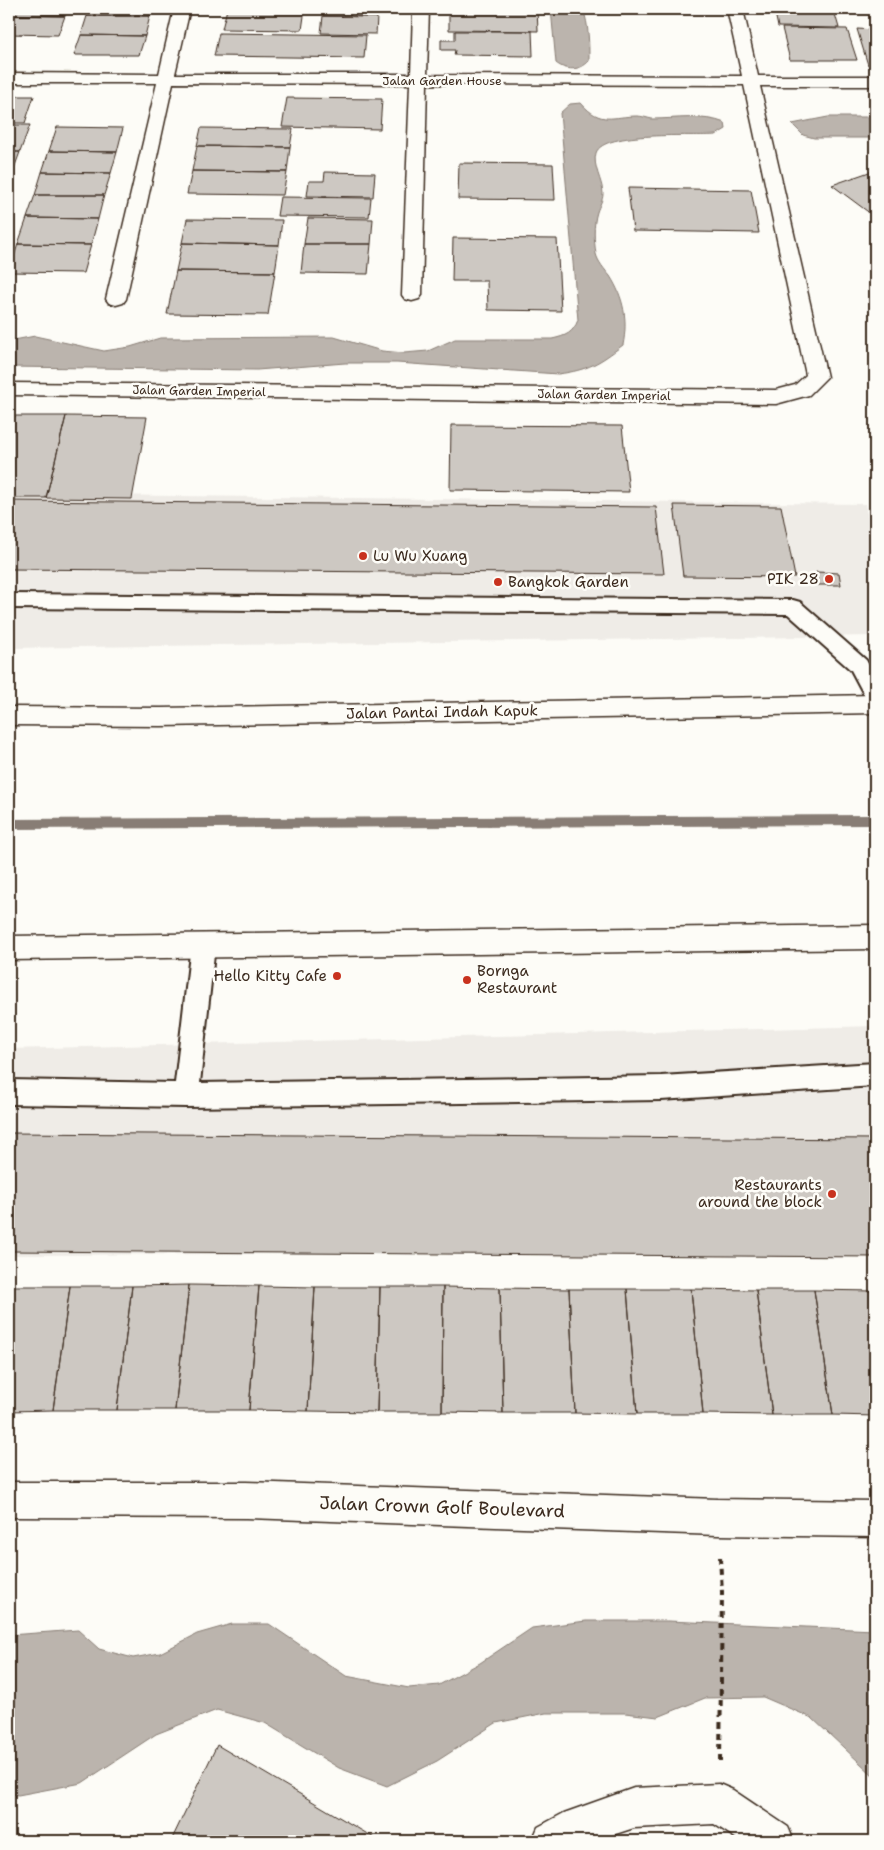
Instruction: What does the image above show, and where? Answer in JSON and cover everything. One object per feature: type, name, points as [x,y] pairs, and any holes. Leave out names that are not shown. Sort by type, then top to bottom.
[{"type":"street","points":[[116,299],[182,9]]},
{"type":"street","points":[[412,295],[421,9]]},
{"type":"street","name":"Jalan Garden Imperial","points":[[9,389],[766,397],[791,394],[802,390],[817,377],[735,9]]},
{"type":"street","name":"Jalan Garden House","points":[[9,78],[418,81],[875,81]]},
{"type":"street","name":"Jalan Pantai Indah Kapuk","points":[[9,716],[161,717],[875,704]]},
{"type":"street","points":[[9,948],[875,937]]},
{"type":"street","name":"Jalan Crown Golf Boulevard","points":[[9,1499],[246,1500],[718,1517],[875,1519]]},
{"type":"street","points":[[552,1841],[578,1828],[634,1808],[719,1804],[774,1841]]},
{"type":"lane","points":[[9,601],[793,607],[860,665],[875,696]]},
{"type":"lane","points":[[186,1095],[203,945]]},
{"type":"lane","points":[[9,1092],[186,1095],[661,1088],[875,1075]]},
{"type":"path","points":[[722,1592],[722,1729]]},
{"type":"shaded area","points":[[551,9],[583,9],[588,28],[589,61],[581,67],[568,69],[556,63]]},
{"type":"shaded area","points":[[581,103],[595,115],[601,117],[637,116],[652,119],[707,119],[725,123],[726,129],[716,135],[631,138],[602,146],[596,153],[595,163],[603,194],[595,222],[596,254],[619,293],[624,309],[625,327],[623,345],[593,365],[558,374],[397,363],[345,363],[257,370],[9,367],[9,341],[35,336],[104,351],[130,347],[160,338],[334,337],[382,351],[404,353],[428,351],[455,339],[552,339],[565,335],[574,328],[578,320],[560,113],[570,104]]},
{"type":"shaded area","points":[[828,117],[875,117],[875,138],[814,138],[803,135],[792,124]]},
{"type":"shaded area","points":[[9,494],[865,504],[875,554],[875,636],[9,648]]},
{"type":"shaded area","points":[[875,1026],[875,1252],[9,1255],[9,1049]]},
{"type":"shaded area","points":[[586,1621],[668,1621],[875,1630],[875,1777],[812,1718],[763,1697],[705,1698],[658,1717],[625,1713],[546,1713],[496,1723],[437,1761],[387,1786],[339,1768],[265,1723],[217,1710],[156,1734],[82,1783],[18,1795],[9,1793],[9,1635],[78,1630],[99,1649],[133,1658],[160,1653],[197,1634],[232,1624],[269,1624],[346,1676],[409,1688],[439,1685],[480,1663],[532,1628]]},
{"type":"building","points":[[9,9],[68,9],[65,16],[9,15]]},
{"type":"building","points":[[89,9],[152,9],[150,16],[87,16]]},
{"type":"building","points":[[227,9],[305,9],[302,30],[222,29]]},
{"type":"building","points":[[325,9],[378,9],[377,17],[323,16]]},
{"type":"building","points":[[449,9],[537,9],[538,31],[449,30]]},
{"type":"building","points":[[774,9],[834,9],[835,14],[775,13]]},
{"type":"building","points":[[775,13],[835,14],[839,28],[778,27]]},
{"type":"building","points":[[9,15],[65,16],[58,35],[9,34]]},
{"type":"building","points":[[87,16],[150,16],[145,36],[81,35]]},
{"type":"building","points":[[323,16],[377,17],[376,34],[321,33]]},
{"type":"building","points":[[782,28],[847,29],[857,60],[790,60]]},
{"type":"building","points":[[857,29],[875,30],[875,65],[868,65]]},
{"type":"building","points":[[455,31],[532,31],[533,56],[454,55],[455,50],[441,50],[441,40],[455,40]]},
{"type":"building","points":[[219,33],[366,35],[364,58],[214,56]]},
{"type":"building","points":[[81,35],[145,36],[139,55],[74,55]]},
{"type":"building","points":[[9,96],[34,96],[25,123],[9,123]]},
{"type":"building","points":[[287,98],[382,99],[380,129],[282,127]]},
{"type":"building","points":[[9,125],[30,125],[20,152],[9,152]]},
{"type":"building","points":[[57,127],[123,128],[117,152],[49,151]]},
{"type":"building","points":[[201,128],[293,129],[290,147],[197,146]]},
{"type":"building","points":[[197,146],[290,147],[287,172],[192,171]]},
{"type":"building","points":[[49,151],[117,152],[111,173],[42,172]]},
{"type":"building","points":[[9,152],[20,152],[12,174],[9,174]]},
{"type":"building","points":[[459,163],[553,164],[555,200],[458,199]]},
{"type":"building","points":[[875,170],[875,217],[832,185]]},
{"type":"building","points":[[192,171],[287,172],[283,195],[187,194]]},
{"type":"building","points":[[42,172],[111,173],[104,195],[35,195]]},
{"type":"building","points":[[325,172],[375,173],[373,197],[307,196],[309,181],[324,181]]},
{"type":"building","points":[[628,188],[751,190],[759,233],[633,231]]},
{"type":"building","points":[[35,195],[104,195],[98,219],[27,218]]},
{"type":"building","points":[[280,197],[371,198],[369,217],[277,216]]},
{"type":"building","points":[[27,218],[98,219],[91,245],[18,244]]},
{"type":"building","points":[[308,218],[373,219],[371,244],[304,244]]},
{"type":"building","points":[[187,219],[282,220],[279,245],[182,243]]},
{"type":"building","points":[[453,238],[557,239],[561,311],[488,310],[487,281],[452,281]]},
{"type":"building","points":[[182,243],[279,245],[275,272],[176,271]]},
{"type":"building","points":[[18,244],[91,245],[83,273],[9,272]]},
{"type":"building","points":[[304,244],[371,244],[368,274],[301,273]]},
{"type":"building","points":[[176,271],[275,272],[268,315],[167,314]]},
{"type":"building","points":[[9,416],[66,416],[46,498],[9,498]]},
{"type":"building","points":[[66,416],[147,417],[132,499],[46,498]]},
{"type":"building","points":[[451,425],[622,426],[629,492],[450,490]]},
{"type":"building","points":[[9,501],[656,507],[664,574],[9,569]]},
{"type":"building","points":[[674,505],[781,506],[795,577],[683,576]]},
{"type":"building","name":"PIK 28","points":[[816,572],[839,573],[841,585],[818,585]]},
{"type":"building","points":[[9,1133],[875,1139],[875,1257],[9,1251]]},
{"type":"building","points":[[189,1285],[259,1286],[249,1410],[175,1410]]},
{"type":"building","points":[[189,1285],[175,1410],[117,1410],[132,1286]]},
{"type":"building","points":[[10,1286],[70,1286],[53,1410],[9,1411]]},
{"type":"building","points":[[70,1286],[132,1286],[117,1410],[53,1410]]},
{"type":"building","points":[[259,1286],[315,1287],[308,1411],[249,1410]]},
{"type":"building","points":[[315,1287],[380,1287],[377,1412],[308,1411]]},
{"type":"building","points":[[380,1287],[443,1287],[442,1412],[377,1412]]},
{"type":"building","points":[[443,1287],[500,1288],[503,1413],[442,1412]]},
{"type":"building","points":[[500,1288],[569,1289],[575,1413],[503,1413]]},
{"type":"building","points":[[569,1289],[627,1289],[637,1414],[575,1413]]},
{"type":"building","points":[[627,1289],[691,1289],[703,1414],[637,1414]]},
{"type":"building","points":[[691,1289],[756,1290],[772,1415],[703,1414]]},
{"type":"building","points":[[756,1290],[814,1290],[833,1415],[772,1415]]},
{"type":"building","points":[[814,1290],[873,1291],[875,1302],[875,1416],[833,1415]]},
{"type":"building","points":[[217,1745],[376,1839],[375,1841],[171,1841]]},
{"type":"waterway","points":[[9,824],[875,820]]},
{"type":"place","name":"Lu Wu Xuang","points":[[363,556]]},
{"type":"place","name":"PIK 28","points":[[829,579]]},
{"type":"place","name":"Bangkok Garden","points":[[498,582]]},
{"type":"place","name":"Hello Kitty Cafe","points":[[337,976]]},
{"type":"place","name":"Bornga Restaurant","points":[[467,980]]},
{"type":"place","name":"Restaurants around the block","points":[[832,1194]]}]
